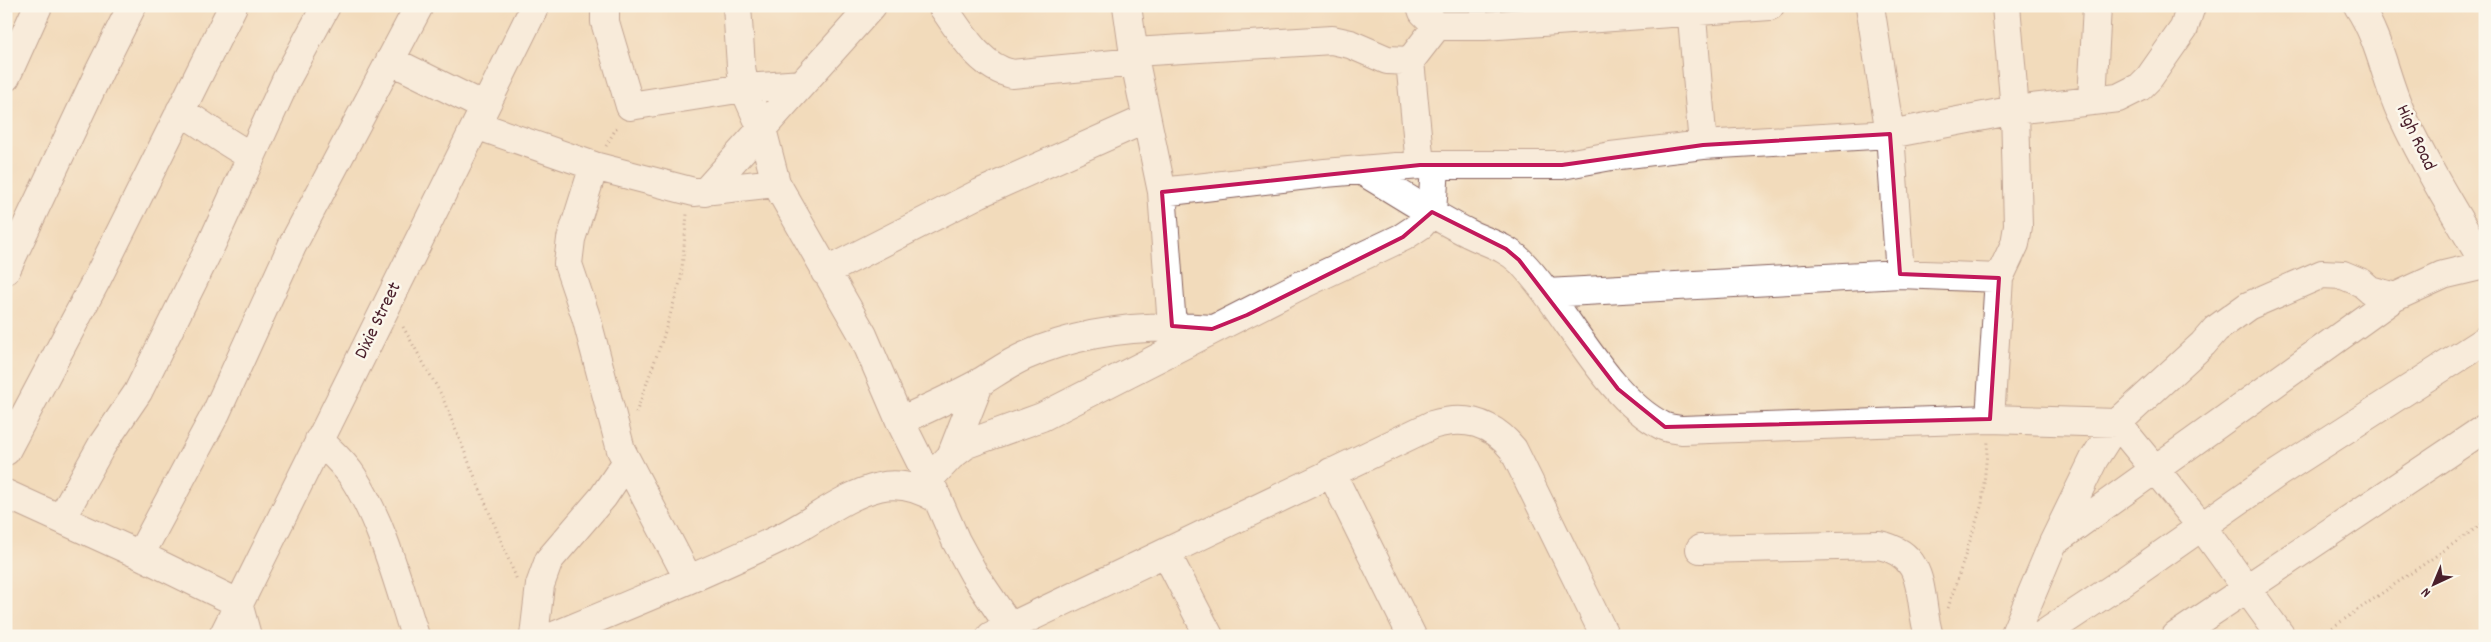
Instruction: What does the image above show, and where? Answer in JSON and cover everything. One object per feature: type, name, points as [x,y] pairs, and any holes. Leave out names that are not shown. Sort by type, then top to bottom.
[{"type":"street","points":[[6,77],[38,6]]},
{"type":"street","points":[[6,270],[132,6]]},
{"type":"street","points":[[6,451],[101,271],[233,6]]},
{"type":"street","points":[[61,519],[102,445],[138,392],[212,244],[250,155],[287,78],[304,50],[326,6]]},
{"type":"street","points":[[140,555],[169,497],[194,457],[232,379],[274,282],[419,6]]},
{"type":"street","points":[[605,6],[605,22],[630,106],[744,88],[802,84]]},
{"type":"street","points":[[737,6],[740,66],[744,88],[762,129],[776,183],[825,272],[863,335],[900,421],[974,574],[1006,632],[1331,472],[1446,421],[1477,422],[1491,428],[1503,437],[1513,449],[1605,636]]},
{"type":"street","points":[[700,192],[762,129],[872,6]]},
{"type":"street","points":[[942,6],[975,51],[999,71],[1012,74],[1134,57],[1332,40],[1342,41],[1387,60],[1410,61]]},
{"type":"street","points":[[1127,6],[1134,57],[1162,192],[1172,326]]},
{"type":"street","points":[[951,456],[966,444],[1014,428],[1066,405],[1212,330],[1246,315],[1297,287],[1379,250],[1421,225],[1432,212],[1428,166],[1410,61],[1429,16],[1484,26],[1770,6]]},
{"type":"street","points":[[1870,6],[1890,134],[1900,274]]},
{"type":"street","points":[[1990,419],[1999,278],[2015,244],[2018,226],[2015,110],[2006,6]]},
{"type":"street","points":[[2092,100],[2097,6]]},
{"type":"street","points":[[1162,192],[1283,177],[1428,166],[1562,165],[1611,156],[1703,145],[1890,134],[2015,110],[2118,98],[2140,86],[2149,78],[2184,28],[2191,6]]},
{"type":"street","name":"High Road","points":[[2358,6],[2383,56],[2400,110],[2423,159],[2485,265]]},
{"type":"street","name":"Dixie Street","points":[[223,636],[319,440],[537,7]]},
{"type":"street","points":[[1692,10],[1703,145]]},
{"type":"street","points":[[390,60],[481,116],[594,166],[700,192],[776,183]]},
{"type":"street","points":[[180,111],[206,127],[228,145],[250,155]]},
{"type":"street","points":[[825,272],[980,193],[1146,118]]},
{"type":"street","points":[[594,166],[573,231],[568,264],[589,326],[623,456],[688,578]]},
{"type":"street","points":[[1362,171],[1470,234],[1506,249],[1520,260],[1547,293],[1618,389],[1632,404],[1665,427],[1682,430],[1990,419],[2117,424],[2202,526],[2281,636]]},
{"type":"street","points":[[2054,542],[2395,297],[2443,275],[2485,265]]},
{"type":"street","points":[[2014,636],[2054,542],[2094,459],[2117,424],[2203,344],[2216,329],[2248,306],[2312,277],[2332,273],[2353,278],[2370,290],[2395,297]]},
{"type":"street","points":[[1547,293],[1900,274],[1999,278]]},
{"type":"street","points":[[900,421],[946,401],[1025,356],[1080,338],[1119,330],[1172,326],[1212,330]]},
{"type":"street","points":[[2041,636],[2278,473],[2485,340]]},
{"type":"street","points":[[933,489],[951,456],[980,382]]},
{"type":"street","points":[[2176,636],[2485,428]]},
{"type":"street","points":[[319,440],[339,459],[365,499],[393,570],[415,636]]},
{"type":"street","points":[[534,636],[540,585],[549,560],[594,508],[623,456]]},
{"type":"street","points":[[1331,472],[1412,636]]},
{"type":"street","points":[[554,636],[780,538],[844,501],[872,489],[897,484],[922,490],[933,489]]},
{"type":"street","points":[[6,494],[140,555],[238,603],[247,636]]},
{"type":"street","points":[[1700,549],[1879,545],[1895,548],[1907,557],[1916,569],[1936,627]]},
{"type":"street","points":[[1166,553],[1208,636]]},
{"type":"path","points":[[594,166],[630,106]]},
{"type":"path","points":[[623,456],[681,278],[684,231],[700,192]]},
{"type":"path","points":[[389,302],[442,394],[520,587]]},
{"type":"path","points":[[1936,627],[1958,581],[1982,504],[1990,419]]},
{"type":"path","points":[[2320,636],[2485,522]]},
{"type":"highlighted area","points":[[1890,134],[1900,274],[1999,278],[1990,419],[1665,427],[1618,389],[1519,260],[1506,249],[1432,212],[1403,237],[1247,315],[1212,329],[1172,326],[1162,192],[1420,165],[1562,165],[1703,145]]}]
